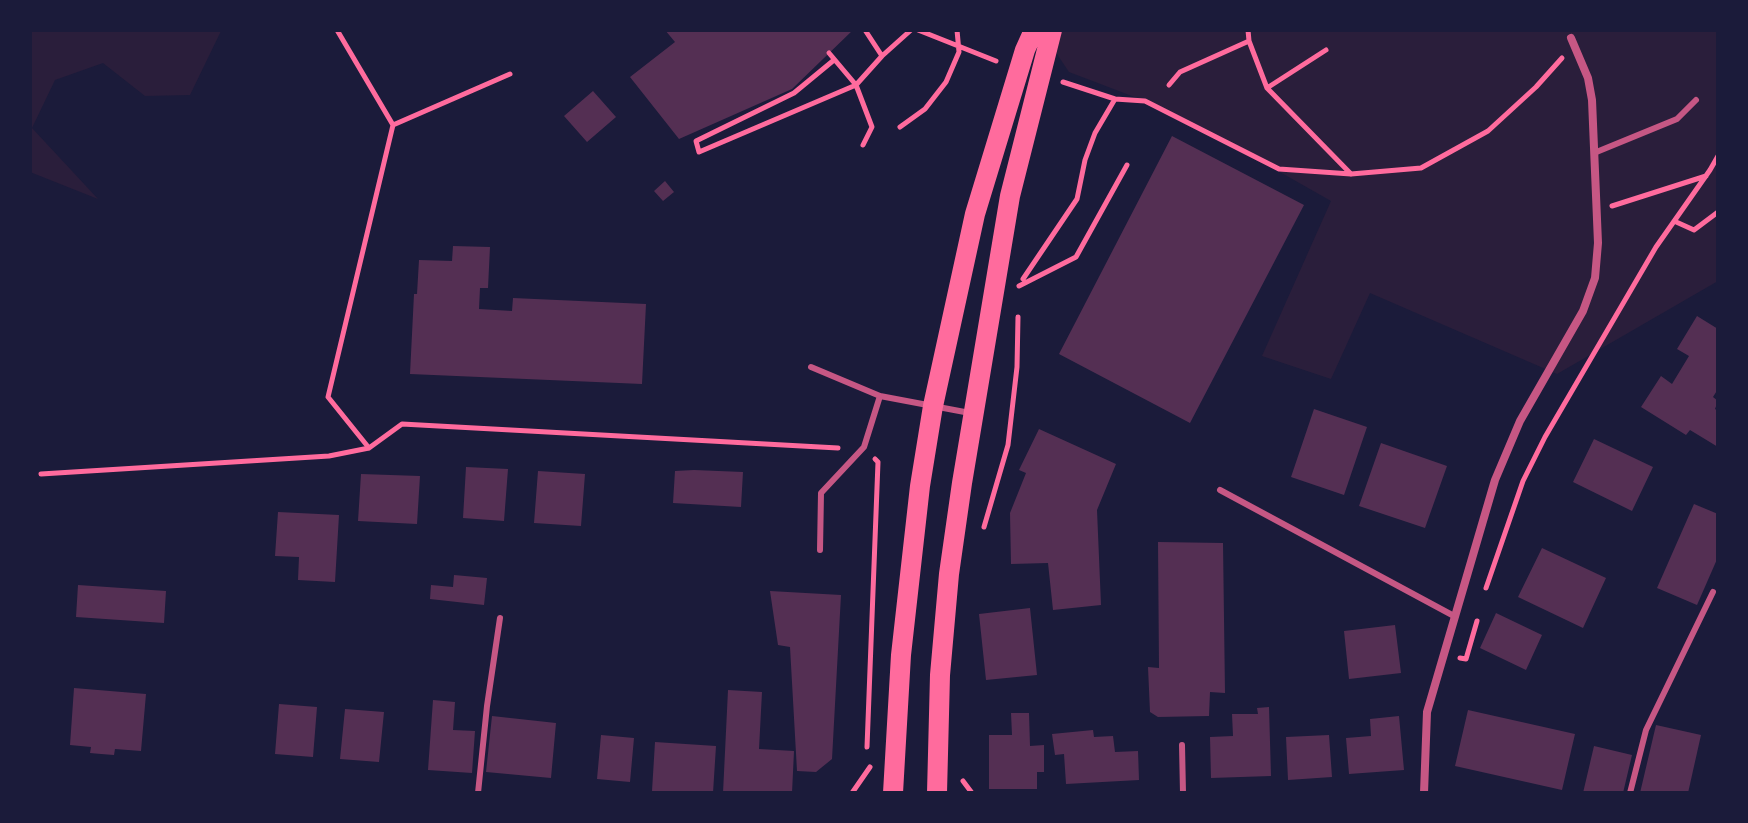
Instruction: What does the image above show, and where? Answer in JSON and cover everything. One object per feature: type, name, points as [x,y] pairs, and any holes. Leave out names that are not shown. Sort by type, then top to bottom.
[{"type":"main road","points":[[893,793],[901,655],[918,501],[933,406],[975,214],[1025,50],[1034,30]]},
{"type":"main road","points":[[937,793],[940,675],[949,574],[1010,196],[1052,30]]},
{"type":"street","points":[[1424,793],[1427,712],[1485,511],[1506,450],[1588,300],[1597,266],[1594,153],[1588,78],[1569,34]]},
{"type":"lane","points":[[1594,153],[1677,119],[1696,100]]},
{"type":"lane","points":[[811,367],[880,396],[974,414]]},
{"type":"lane","points":[[820,550],[821,493],[864,447],[880,396]]},
{"type":"lane","points":[[1220,490],[1454,616]]},
{"type":"lane","points":[[1630,793],[1646,730],[1713,592]]},
{"type":"lane","points":[[478,793],[500,618]]},
{"type":"lane","points":[[1182,745],[1183,793]]},
{"type":"path","points":[[337,30],[393,125],[328,397],[369,448]]},
{"type":"path","points":[[865,30],[882,56]]},
{"type":"path","points":[[834,60],[794,93],[696,141],[699,152],[856,85],[911,30]]},
{"type":"path","points":[[900,127],[925,109],[946,82],[959,52],[957,30]]},
{"type":"path","points":[[1248,30],[1249,41],[1267,88],[1351,174]]},
{"type":"path","points":[[1169,85],[1180,72],[1249,41]]},
{"type":"path","points":[[1267,88],[1326,50]]},
{"type":"path","points":[[1093,92],[1115,99],[1145,101],[1279,169],[1351,174],[1421,168],[1488,131],[1536,87],[1569,51]]},
{"type":"path","points":[[829,53],[856,85],[872,127],[863,145]]},
{"type":"path","points":[[393,125],[510,74]]},
{"type":"path","points":[[1018,300],[1018,286],[1077,199],[1085,160],[1095,133],[1115,99]]},
{"type":"path","points":[[1486,589],[1523,481],[1545,437],[1656,247],[1718,156]]},
{"type":"path","points":[[1018,286],[1076,257],[1127,165]]},
{"type":"path","points":[[1596,211],[1718,170]]},
{"type":"path","points":[[1674,221],[1694,230],[1716,216]]},
{"type":"path","points":[[982,531],[1008,445],[1017,367],[1018,313]]},
{"type":"path","points":[[41,474],[329,456],[369,448],[402,424],[687,440]]},
{"type":"path","points":[[1443,654],[1466,659],[1478,617]]},
{"type":"path","points":[[852,793],[867,769]]},
{"type":"shaded area","points":[[30,30],[224,30],[190,95],[145,96],[103,63],[55,80],[32,128],[98,199],[30,172]]},
{"type":"shaded area","points":[[1041,30],[1718,30],[1718,281],[1557,374],[1370,293],[1331,379],[1262,356],[1331,201],[1220,138],[1145,101],[1069,72]]},
{"type":"building","points":[[665,30],[853,30],[792,89],[679,139],[630,77],[675,42]]},
{"type":"building","points":[[593,91],[616,117],[587,142],[564,116]]},
{"type":"building","points":[[1172,136],[1304,205],[1190,423],[1059,354]]},
{"type":"building","points":[[665,181],[674,192],[663,201],[654,191]]},
{"type":"building","points":[[453,246],[490,247],[488,288],[480,288],[479,309],[512,311],[513,298],[646,304],[642,384],[410,374],[419,260],[452,261]]},
{"type":"building","points":[[1697,316],[1718,329],[1718,389],[1713,397],[1718,401],[1715,409],[1718,411],[1718,447],[1690,430],[1686,435],[1641,407],[1661,376],[1672,384],[1689,356],[1677,349]]},
{"type":"building","points":[[1314,409],[1367,427],[1344,495],[1291,477]]},
{"type":"building","points":[[1039,429],[1116,464],[1097,510],[1101,605],[1053,610],[1048,563],[1011,564],[1010,513],[1026,473],[1019,470]]},
{"type":"building","points":[[1594,439],[1653,467],[1632,511],[1573,482]]},
{"type":"building","points":[[1381,443],[1447,466],[1425,528],[1359,506]]},
{"type":"building","points":[[466,467],[508,469],[504,521],[463,518]]},
{"type":"building","points":[[538,471],[585,474],[581,526],[534,523]]},
{"type":"building","points":[[675,471],[743,472],[741,507],[673,503]]},
{"type":"building","points":[[361,474],[420,476],[417,524],[358,521]]},
{"type":"building","points":[[1694,504],[1718,514],[1718,557],[1697,605],[1657,588]]},
{"type":"building","points":[[278,512],[339,515],[335,582],[298,580],[299,557],[275,556]]},
{"type":"building","points":[[1158,542],[1223,543],[1225,693],[1210,692],[1209,716],[1158,717],[1150,712],[1148,667],[1159,668]]},
{"type":"building","points":[[1542,548],[1606,578],[1583,628],[1518,597]]},
{"type":"building","points":[[454,575],[487,578],[484,605],[430,599],[431,585],[453,587]]},
{"type":"building","points":[[78,585],[166,591],[164,623],[76,617]]},
{"type":"building","points":[[770,591],[841,595],[832,759],[816,772],[797,771],[790,647],[778,645]]},
{"type":"building","points":[[1030,608],[1037,675],[986,680],[979,614]]},
{"type":"building","points":[[1496,613],[1542,635],[1526,670],[1480,648]]},
{"type":"building","points":[[1395,625],[1401,673],[1349,679],[1344,631]]},
{"type":"building","points":[[74,688],[146,694],[141,751],[115,749],[114,755],[101,754],[90,753],[91,747],[70,745]]},
{"type":"building","points":[[728,690],[762,692],[759,749],[794,751],[792,793],[723,793]]},
{"type":"building","points":[[433,700],[455,702],[453,730],[475,731],[472,773],[428,770]]},
{"type":"building","points":[[279,704],[317,707],[313,757],[275,754]]},
{"type":"building","points":[[1269,707],[1271,776],[1211,778],[1210,737],[1233,736],[1232,714],[1258,714],[1257,708]]},
{"type":"building","points":[[345,709],[384,712],[379,762],[340,759]]},
{"type":"building","points":[[1468,710],[1575,734],[1562,790],[1455,766]]},
{"type":"building","points":[[1011,713],[1029,713],[1030,746],[1044,745],[1044,772],[1037,772],[1037,789],[989,789],[989,735],[1012,735]]},
{"type":"building","points":[[492,716],[556,723],[551,778],[486,772]]},
{"type":"building","points":[[1399,716],[1404,770],[1349,774],[1346,738],[1371,736],[1370,719]]},
{"type":"building","points":[[1656,725],[1701,735],[1688,793],[1640,793]]},
{"type":"building","points":[[1093,730],[1094,737],[1113,736],[1115,752],[1138,751],[1139,780],[1066,784],[1064,754],[1055,755],[1052,734]]},
{"type":"building","points":[[601,735],[634,738],[630,782],[597,779]]},
{"type":"building","points":[[1329,735],[1332,777],[1288,780],[1286,737]]},
{"type":"building","points":[[655,742],[716,746],[713,793],[652,791]]},
{"type":"building","points":[[1594,746],[1632,755],[1623,793],[1583,793]]}]
